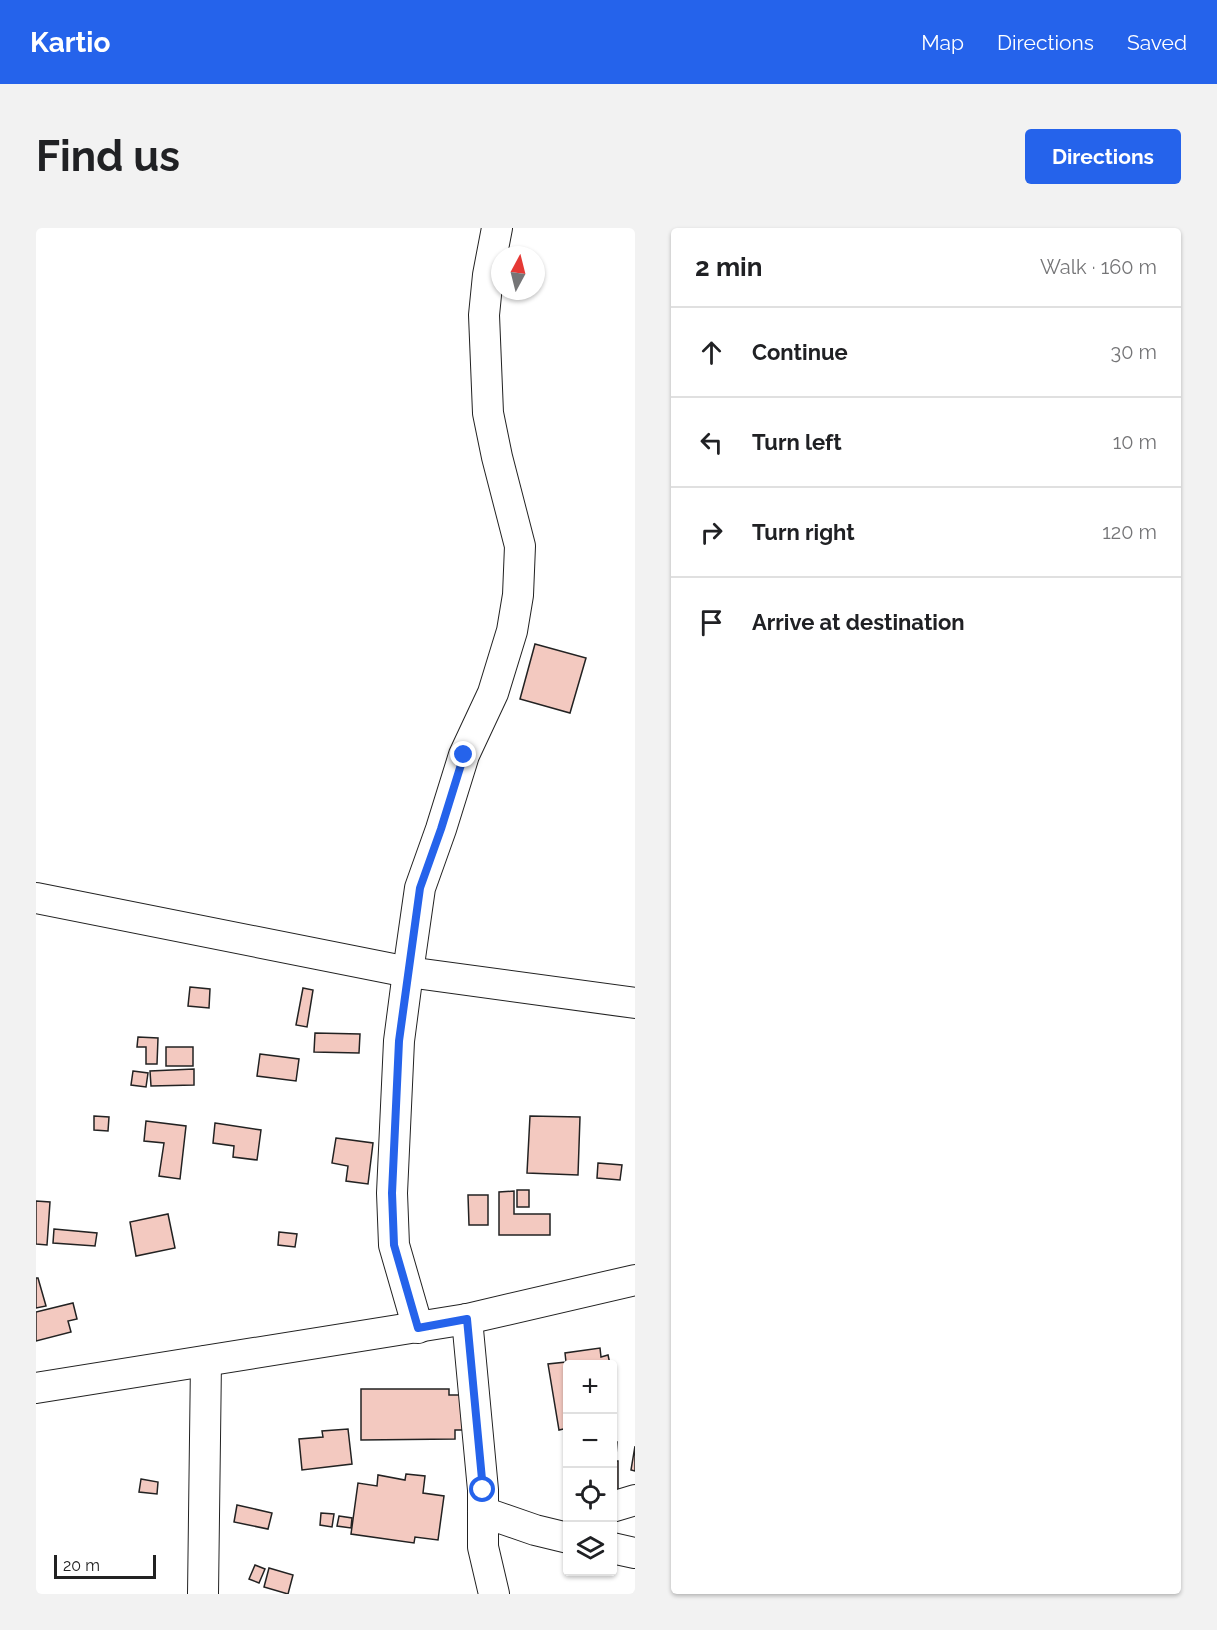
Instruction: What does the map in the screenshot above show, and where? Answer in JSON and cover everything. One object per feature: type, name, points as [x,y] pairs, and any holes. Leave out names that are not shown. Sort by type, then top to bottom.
[{"type":"street","points":[[418,1328],[394,1245],[392,1193],[399,1041],[408,972],[420,888],[464,755],[493,693],[512,631],[518,595],[520,546],[488,413],[484,315],[496,228]]},
{"type":"street","points":[[36,898],[408,972],[635,1003]]},
{"type":"street","points":[[36,1388],[418,1328],[635,1280]]},
{"type":"street","points":[[467,1319],[483,1490],[483,1547],[494,1594]]},
{"type":"street","points":[[203,1594],[206,1361]]},
{"type":"street","points":[[617,1505],[635,1500]]},
{"type":"street","points":[[483,1512],[563,1537]]},
{"type":"street","points":[[535,1530],[563,1521]]},
{"type":"street","points":[[617,1549],[635,1554]]},
{"type":"building","points":[[535,644],[586,658],[570,713],[520,699]]},
{"type":"building","points":[[190,987],[210,989],[209,1008],[188,1006]]},
{"type":"building","points":[[303,988],[313,990],[307,1027],[296,1025]]},
{"type":"building","points":[[315,1033],[360,1034],[359,1053],[314,1052]]},
{"type":"building","points":[[138,1037],[158,1038],[157,1064],[146,1064],[146,1047],[137,1047]]},
{"type":"building","points":[[166,1047],[193,1047],[193,1066],[166,1066]]},
{"type":"building","points":[[260,1054],[299,1059],[296,1081],[257,1076]]},
{"type":"building","points":[[194,1069],[194,1085],[151,1086],[150,1071]]},
{"type":"building","points":[[133,1071],[148,1073],[146,1087],[131,1085]]},
{"type":"building","points":[[94,1116],[109,1117],[108,1131],[94,1130]]},
{"type":"building","points":[[530,1116],[580,1117],[578,1175],[527,1173]]},
{"type":"building","points":[[146,1121],[186,1126],[180,1179],[159,1176],[164,1143],[144,1141]]},
{"type":"building","points":[[215,1123],[261,1130],[257,1160],[233,1157],[234,1146],[213,1143]]},
{"type":"building","points":[[336,1138],[373,1143],[368,1184],[346,1181],[348,1166],[332,1163]]},
{"type":"building","points":[[598,1163],[622,1165],[620,1180],[597,1178]]},
{"type":"building","points":[[517,1190],[529,1190],[529,1207],[517,1207]]},
{"type":"building","points":[[514,1191],[514,1214],[550,1214],[550,1235],[499,1235],[499,1192]]},
{"type":"building","points":[[468,1195],[488,1195],[488,1225],[469,1225]]},
{"type":"building","points":[[36,1201],[50,1202],[47,1245],[36,1244]]},
{"type":"building","points":[[168,1214],[175,1248],[136,1256],[130,1222]]},
{"type":"building","points":[[54,1229],[97,1233],[95,1246],[53,1243]]},
{"type":"building","points":[[279,1232],[297,1234],[295,1247],[278,1245]]},
{"type":"building","points":[[36,1278],[38,1278],[46,1306],[36,1308]]},
{"type":"building","points":[[73,1303],[77,1319],[68,1321],[71,1332],[36,1341],[36,1312]]},
{"type":"building","points":[[600,1348],[601,1357],[608,1355],[609,1360],[566,1360],[565,1353]]},
{"type":"building","points":[[563,1362],[563,1429],[559,1430],[548,1364]]},
{"type":"building","points":[[361,1389],[449,1389],[449,1395],[464,1395],[464,1430],[455,1430],[455,1439],[361,1440]]},
{"type":"building","points":[[348,1429],[352,1464],[302,1470],[299,1439],[323,1437],[322,1431]]},
{"type":"building","points":[[635,1446],[635,1471],[631,1470]]},
{"type":"building","points":[[617,1461],[618,1461],[617,1496]]},
{"type":"building","points":[[406,1474],[425,1476],[423,1493],[444,1496],[438,1540],[415,1537],[414,1543],[351,1534],[358,1483],[377,1486],[378,1475],[405,1480]]},
{"type":"building","points":[[141,1479],[158,1482],[157,1494],[139,1492]]},
{"type":"building","points":[[237,1505],[272,1513],[268,1529],[234,1522]]},
{"type":"building","points":[[321,1513],[334,1514],[332,1527],[320,1525]]},
{"type":"building","points":[[339,1516],[352,1518],[351,1528],[337,1526]]},
{"type":"building","points":[[255,1565],[265,1569],[259,1583],[249,1579]]},
{"type":"building","points":[[269,1568],[293,1575],[288,1594],[264,1587]]},
{"type":"route","points":[[464,755],[420,888],[399,1041],[392,1193],[394,1245],[418,1328],[467,1319],[483,1490]]}]
